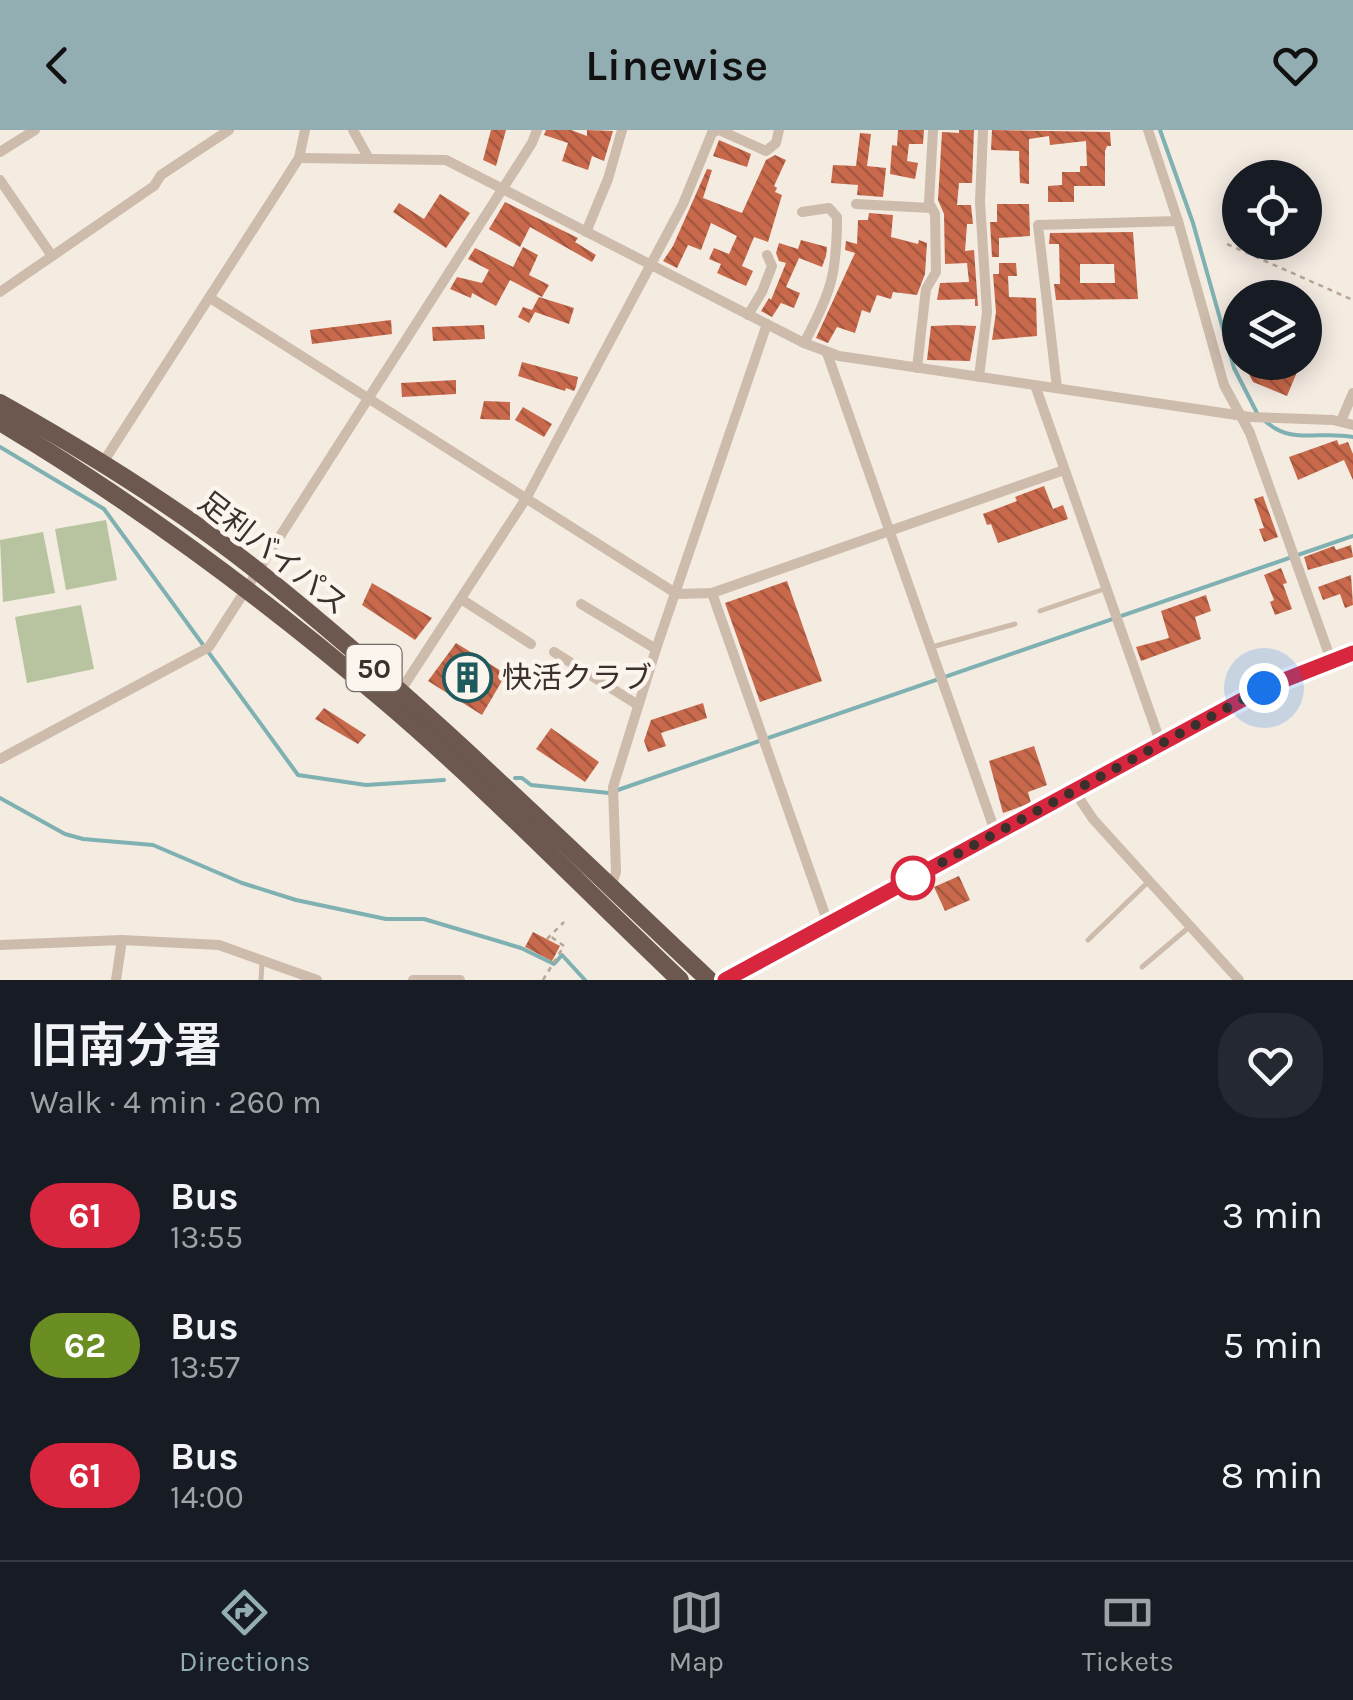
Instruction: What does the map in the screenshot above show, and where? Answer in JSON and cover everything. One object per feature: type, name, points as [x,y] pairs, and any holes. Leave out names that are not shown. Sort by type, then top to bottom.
[{"type":"highway","name":"足利バイパス","points":[[0,403],[102,464],[258,571],[401,690],[710,980]]},
{"type":"highway","name":"足利バイパス","points":[[0,422],[87,475],[246,587],[389,704],[680,980]]},
{"type":"main road","points":[[725,980],[1264,688],[1353,653]]},
{"type":"street","points":[[0,152],[34,130]]},
{"type":"street","points":[[0,292],[230,130]]},
{"type":"street","points":[[102,464],[299,158],[305,130]]},
{"type":"street","points":[[353,130],[369,159]]},
{"type":"street","points":[[0,759],[206,650],[532,143],[536,130]]},
{"type":"street","points":[[586,232],[608,179],[622,130]]},
{"type":"street","points":[[401,690],[527,497],[683,204],[712,133],[719,130],[766,151],[776,142],[779,130]]},
{"type":"street","points":[[917,368],[926,288],[936,272],[935,214],[928,204],[933,130]]},
{"type":"street","points":[[979,377],[987,312],[980,202],[983,130]]},
{"type":"street","points":[[1148,130],[1224,384],[1246,416],[1331,660]]},
{"type":"street","points":[[299,158],[446,160],[827,353],[1246,416],[1353,425]]},
{"type":"street","points":[[0,180],[52,256]]},
{"type":"street","points":[[856,204],[931,208]]},
{"type":"street","points":[[802,212],[829,208],[836,216],[837,252],[828,298],[804,343]]},
{"type":"street","points":[[1057,388],[1038,226],[1178,222]]},
{"type":"street","points":[[748,315],[772,266],[766,255]]},
{"type":"street","points":[[210,298],[677,594],[712,593],[1064,470]]},
{"type":"street","points":[[611,888],[616,872],[615,791],[638,706],[767,324]]},
{"type":"street","points":[[827,353],[996,834]]},
{"type":"street","points":[[1035,385],[1161,744]]},
{"type":"street","points":[[1341,422],[1353,393]]},
{"type":"street","points":[[712,593],[828,923]]},
{"type":"street","points":[[461,598],[531,644]]},
{"type":"street","points":[[581,604],[656,649]]},
{"type":"street","points":[[554,652],[638,706]]},
{"type":"street","points":[[1075,792],[1093,819],[1239,980]]},
{"type":"street","points":[[116,980],[122,940]]},
{"type":"street","points":[[0,946],[122,940],[219,945],[317,980]]},
{"type":"street","points":[[413,980],[460,980]]},
{"type":"lane","points":[[1040,610],[1106,588]]},
{"type":"lane","points":[[930,648],[1015,624]]},
{"type":"lane","points":[[1088,940],[1150,881]]},
{"type":"lane","points":[[1142,967],[1190,926]]},
{"type":"lane","points":[[261,980],[262,961]]},
{"type":"path","points":[[1263,260],[1353,300]]},
{"type":"path","points":[[543,980],[564,946],[548,937],[564,922]]},
{"type":"green space","points":[[106,520],[117,580],[66,590],[55,529]]},
{"type":"green space","points":[[43,532],[55,593],[3,602],[0,540]]},
{"type":"green space","points":[[81,605],[94,669],[27,683],[15,617]]},
{"type":"building","points":[[491,130],[506,130],[496,166],[483,160]]},
{"type":"building","points":[[546,130],[571,130],[587,136],[587,130],[613,131],[604,161],[592,156],[588,170],[562,161],[568,143],[544,135]]},
{"type":"building","points":[[898,130],[924,130],[923,144],[909,144],[907,161],[918,163],[915,179],[890,174],[892,145],[897,146]]},
{"type":"building","points":[[974,130],[972,183],[959,183],[957,205],[971,205],[973,224],[967,224],[965,251],[974,250],[978,306],[975,299],[937,300],[940,283],[969,282],[967,263],[945,264],[944,214],[938,200],[942,132]]},
{"type":"building","points":[[992,130],[1110,132],[1111,146],[1105,151],[1105,186],[1074,186],[1074,202],[1048,202],[1048,186],[1062,185],[1062,172],[1080,172],[1080,166],[1087,166],[1086,141],[1050,145],[1049,136],[1029,139],[1029,184],[1020,183],[1019,151],[991,150]]},
{"type":"building","points":[[860,133],[871,134],[867,166],[886,168],[883,197],[857,195],[858,185],[831,183],[833,165],[856,166]]},
{"type":"building","points":[[719,140],[751,154],[747,167],[713,156]]},
{"type":"building","points":[[775,155],[786,160],[774,186],[775,192],[782,195],[768,242],[754,237],[742,266],[753,271],[746,286],[717,273],[721,264],[709,259],[714,248],[729,254],[737,236],[711,223],[701,250],[688,245],[677,268],[663,261],[707,169],[712,170],[703,198],[742,213],[766,160]]},
{"type":"building","points":[[440,194],[470,213],[446,248],[393,212],[399,203],[424,219]]},
{"type":"building","points":[[505,202],[578,238],[575,242],[596,255],[592,262],[530,227],[520,247],[489,229]]},
{"type":"building","points":[[997,204],[1029,204],[1030,236],[999,238],[999,257],[992,257],[990,222],[997,222]]},
{"type":"building","points":[[869,213],[893,215],[891,237],[927,243],[925,274],[917,295],[893,292],[891,299],[877,295],[870,313],[862,310],[855,333],[837,327],[828,343],[816,338],[855,253],[845,250],[846,241],[857,244],[858,220],[868,220]]},
{"type":"building","points":[[1133,232],[1138,299],[1056,300],[1054,284],[1060,284],[1059,244],[1049,244],[1050,233]],"holes":[[[1080,264],[1114,264],[1115,283],[1080,283]]]},
{"type":"building","points":[[801,240],[827,247],[822,267],[799,258],[786,287],[800,293],[794,308],[781,303],[772,317],[761,311],[771,300],[786,263],[779,261],[776,253],[779,243],[798,249]]},
{"type":"building","points":[[523,247],[538,255],[529,275],[549,285],[542,297],[510,280],[496,306],[472,293],[471,298],[450,289],[457,277],[482,283],[489,270],[468,259],[475,248],[513,267]]},
{"type":"building","points":[[999,263],[1016,263],[1017,276],[1008,276],[1009,297],[1036,298],[1037,336],[992,340],[996,312],[993,274],[999,274]]},
{"type":"building","points":[[539,297],[574,308],[569,324],[535,312],[529,323],[518,317],[523,307],[532,310]]},
{"type":"building","points":[[391,320],[392,334],[312,344],[310,330]]},
{"type":"building","points":[[484,325],[485,339],[433,341],[432,327]]},
{"type":"building","points":[[931,326],[976,326],[970,361],[927,360]]},
{"type":"building","points":[[522,362],[578,377],[574,391],[518,376]]},
{"type":"building","points":[[456,380],[456,394],[402,397],[401,383]]},
{"type":"building","points":[[1252,380],[1294,380],[1287,396]]},
{"type":"building","points":[[484,401],[510,402],[510,420],[480,419]]},
{"type":"building","points":[[523,407],[552,424],[544,437],[515,420]]},
{"type":"building","points":[[1337,440],[1339,445],[1348,442],[1353,454],[1353,480],[1344,460],[1298,480],[1289,457]]},
{"type":"building","points":[[1044,486],[1053,509],[1063,505],[1068,519],[998,543],[983,514]]},
{"type":"building","points":[[1263,496],[1278,537],[1264,542],[1259,529],[1264,528],[1254,499]]},
{"type":"building","points":[[1351,545],[1353,557],[1308,570],[1304,557],[1334,546],[1336,550]]},
{"type":"building","points":[[1281,568],[1292,609],[1275,615],[1270,602],[1274,600],[1264,575]]},
{"type":"building","points":[[1351,575],[1353,605],[1345,608],[1340,594],[1323,600],[1318,587]]},
{"type":"building","points":[[787,581],[822,681],[760,702],[725,603]]},
{"type":"building","points":[[372,583],[432,618],[415,640],[362,605]]},
{"type":"building","points":[[1206,595],[1211,611],[1195,617],[1201,639],[1141,661],[1136,647],[1169,638],[1161,611]]},
{"type":"building","name":"快活クラブ","points":[[456,643],[506,674],[482,715],[428,681]]},
{"type":"building","points":[[703,703],[707,718],[661,733],[666,746],[648,752],[644,741],[651,720]]},
{"type":"building","points":[[324,708],[366,735],[358,744],[315,719]]},
{"type":"building","points":[[551,728],[599,762],[585,782],[536,749]]},
{"type":"building","points":[[1034,746],[1047,785],[1028,792],[1031,803],[1003,813],[989,761]]},
{"type":"building","points":[[959,876],[970,900],[945,911],[934,887]]},
{"type":"building","points":[[533,932],[560,946],[552,961],[525,947]]},
{"type":"waterway","points":[[1160,130],[1193,223],[1234,368],[1257,413]]},
{"type":"waterway","points":[[1264,420],[1295,435],[1353,437]]},
{"type":"waterway","points":[[0,447],[104,509],[298,775],[366,785],[444,780]]},
{"type":"waterway","points":[[515,778],[531,785],[609,793],[1353,536]]},
{"type":"waterway","points":[[0,798],[65,834],[153,845],[242,883],[296,900],[386,919],[424,919],[521,948],[554,964],[562,955],[585,980]]},
{"type":"bus line","name":"61","points":[[725,980],[1264,688],[1353,653]]},
{"type":"place","name":"快活クラブ","points":[[467,678]]},
{"type":"route","points":[[913,878],[904,883],[1264,688]]}]
